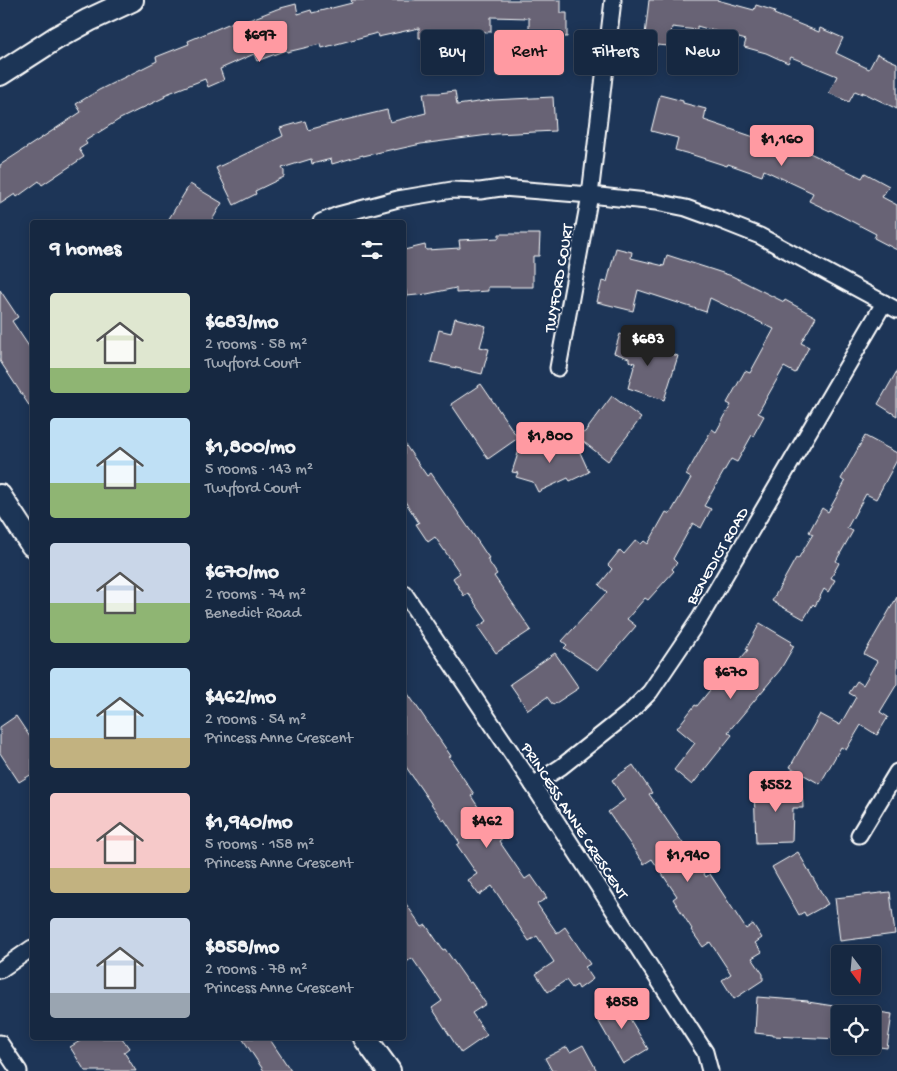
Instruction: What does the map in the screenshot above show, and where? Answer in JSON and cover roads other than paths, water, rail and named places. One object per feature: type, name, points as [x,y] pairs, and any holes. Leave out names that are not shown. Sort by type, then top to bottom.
[{"type":"street","points":[[0,74],[56,38],[132,0]]},
{"type":"street","name":"TWYFORD COURT","points":[[558,368],[590,195],[613,0]]},
{"type":"street","points":[[326,220],[398,199],[452,190],[480,191],[501,188],[590,195],[663,204],[686,208],[760,236],[891,307]]},
{"type":"street","name":"BENEDICT ROAD","points":[[533,785],[562,766],[605,732],[630,712],[650,692],[700,618],[891,307]]},
{"type":"street","points":[[0,496],[30,542]]},
{"type":"street","name":"PRINCESS ANNE CRESCENT","points":[[406,596],[533,785],[705,1052],[710,1071]]},
{"type":"street","points":[[859,835],[897,772]]},
{"type":"street","points":[[0,970],[30,949]]},
{"type":"street","points":[[366,1040],[389,1071]]},
{"type":"street","points":[[0,1043],[19,1071]]}]
